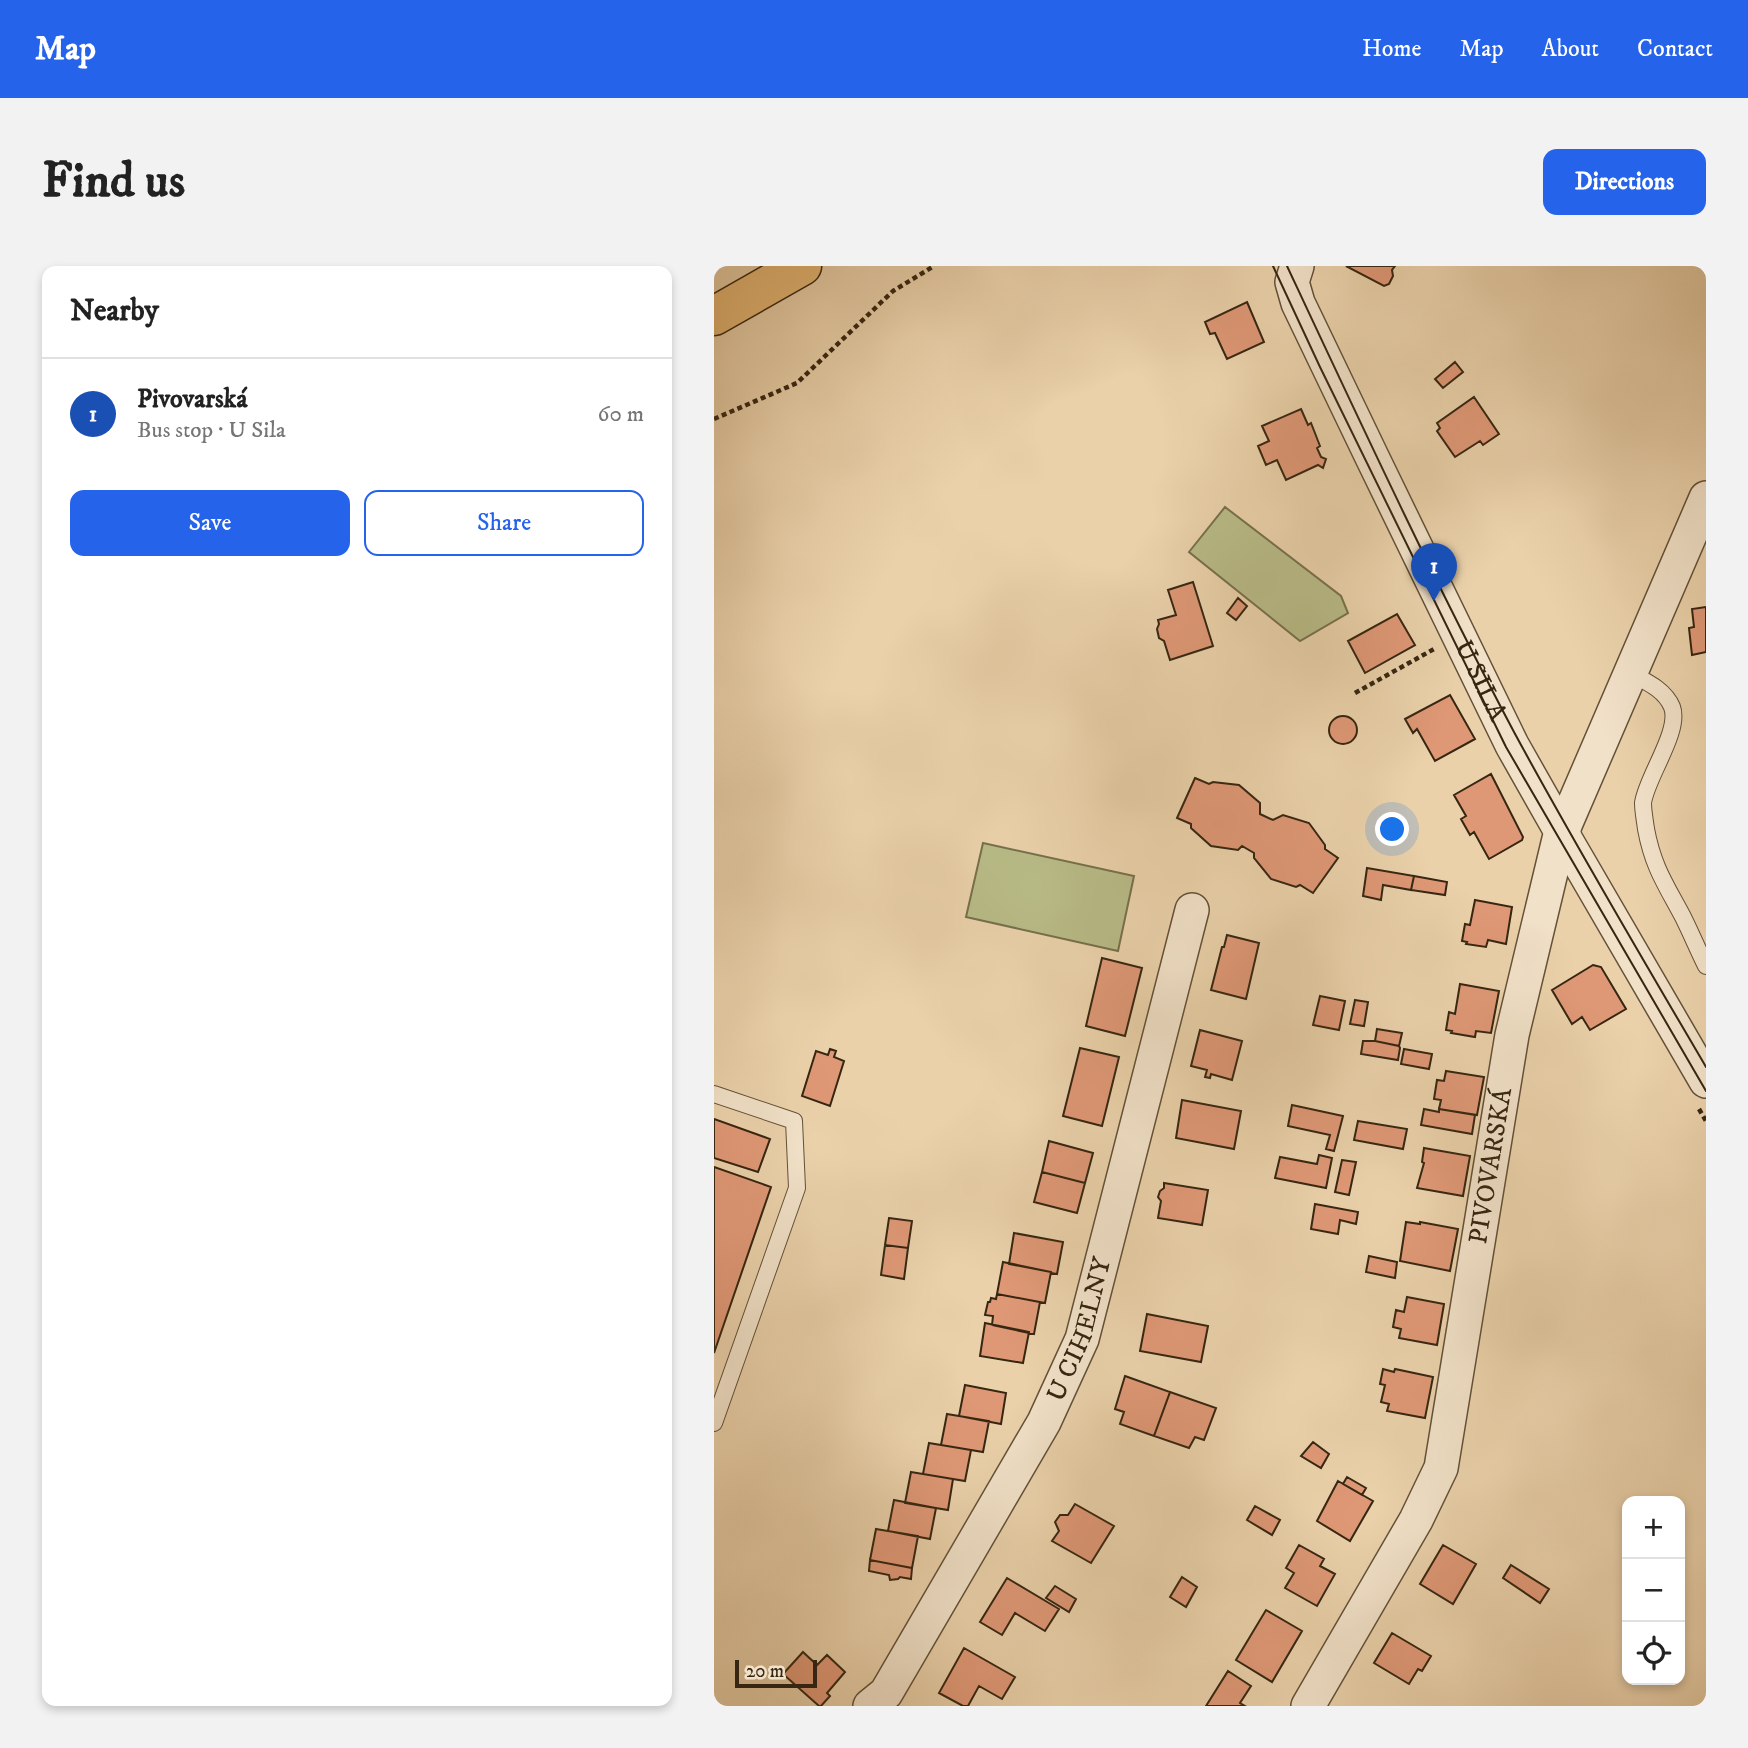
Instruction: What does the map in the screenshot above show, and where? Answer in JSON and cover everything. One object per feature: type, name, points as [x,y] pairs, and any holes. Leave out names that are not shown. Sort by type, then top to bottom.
[{"type":"highway","points":[[714,316],[802,266]]},
{"type":"street","name":"U SILA","points":[[1297,266],[1292,282],[1298,303],[1512,745],[1706,1081]]},
{"type":"street","name":"PIVOVARSKÁ","points":[[1308,1706],[1416,1520],[1441,1468],[1512,1035],[1559,839],[1706,499]]},
{"type":"street","name":"U CIHELNY","points":[[885,1702],[1044,1422],[1083,1339],[1192,910]]},
{"type":"lane","points":[[1632,674],[1664,694],[1673,709],[1671,730],[1643,803],[1645,825],[1651,854],[1661,879],[1706,966]]},
{"type":"lane","points":[[714,1094],[794,1121],[797,1188],[714,1423]]},
{"type":"path","points":[[714,419],[797,383],[893,292],[934,266]]},
{"type":"path","points":[[1355,693],[1459,636]]},
{"type":"green space","points":[[1225,507],[1341,596],[1348,613],[1300,641],[1189,552]]},
{"type":"green space","points":[[983,843],[1134,876],[1118,951],[966,917]]},
{"type":"building","points":[[1346,266],[1395,266],[1389,284],[1384,286]]},
{"type":"building","points":[[1247,302],[1264,342],[1227,359],[1215,333],[1210,334],[1205,322]]},
{"type":"building","points":[[1455,362],[1463,372],[1443,388],[1435,379]]},
{"type":"building","points":[[1474,397],[1499,434],[1483,445],[1480,441],[1455,457],[1437,431],[1440,428],[1437,423]]},
{"type":"building","points":[[1301,409],[1308,425],[1311,423],[1320,446],[1317,448],[1321,457],[1326,459],[1323,468],[1318,465],[1286,480],[1277,460],[1266,465],[1258,446],[1269,441],[1262,426]]},
{"type":"building","points":[[1193,582],[1213,646],[1170,660],[1164,641],[1159,638],[1158,620],[1176,615],[1168,590]]},
{"type":"building","points":[[1238,598],[1247,606],[1236,620],[1227,613]]},
{"type":"building","points":[[1706,607],[1706,652],[1692,655],[1689,628],[1694,627],[1692,609]]},
{"type":"building","points":[[1397,614],[1415,645],[1365,673],[1348,641]]},
{"type":"building","points":[[1450,695],[1475,739],[1435,761],[1417,729],[1413,733],[1405,719]]},
{"type":"building","points":[[1343,716],[1353,720],[1357,730],[1353,740],[1343,744],[1333,740],[1329,730],[1333,720]]},
{"type":"building","points":[[1491,774],[1523,837],[1489,859],[1474,832],[1470,835],[1461,819],[1466,816],[1454,795]]},
{"type":"building","points":[[1195,778],[1209,784],[1213,782],[1239,785],[1260,803],[1260,814],[1273,820],[1283,815],[1309,823],[1325,849],[1338,858],[1313,893],[1300,885],[1296,887],[1271,879],[1254,858],[1254,853],[1242,846],[1238,850],[1211,846],[1191,828],[1191,824],[1177,818]]},
{"type":"building","points":[[1367,868],[1414,876],[1411,890],[1383,885],[1381,900],[1363,896]]},
{"type":"building","points":[[1414,876],[1447,882],[1445,895],[1411,890]]},
{"type":"building","points":[[1475,900],[1512,907],[1506,944],[1488,940],[1486,947],[1462,941],[1465,924],[1470,925]]},
{"type":"building","points":[[1227,935],[1259,943],[1246,999],[1211,990]]},
{"type":"building","points":[[1102,958],[1142,968],[1125,1036],[1086,1026]]},
{"type":"building","points":[[1593,965],[1601,967],[1626,1009],[1590,1030],[1582,1017],[1572,1024],[1552,990]]},
{"type":"building","points":[[1460,984],[1499,991],[1491,1033],[1476,1031],[1475,1037],[1446,1030],[1449,1012],[1455,1014]]},
{"type":"building","points":[[1320,996],[1345,1001],[1339,1030],[1313,1025]]},
{"type":"building","points":[[1355,1000],[1368,1002],[1364,1026],[1350,1024]]},
{"type":"building","points":[[1377,1029],[1402,1033],[1399,1046],[1375,1041]]},
{"type":"building","points":[[1200,1030],[1242,1041],[1232,1080],[1211,1074],[1210,1078],[1205,1077],[1207,1070],[1191,1066]]},
{"type":"building","points":[[1363,1041],[1399,1046],[1398,1060],[1361,1054]]},
{"type":"building","points":[[1080,1048],[1119,1057],[1102,1126],[1063,1116]]},
{"type":"building","points":[[830,1049],[836,1051],[834,1057],[844,1061],[830,1106],[802,1096],[816,1051],[828,1055]]},
{"type":"building","points":[[1404,1049],[1432,1054],[1429,1069],[1401,1064]]},
{"type":"building","points":[[1446,1071],[1484,1077],[1477,1115],[1439,1109],[1441,1100],[1434,1099],[1437,1080],[1444,1081]]},
{"type":"building","points":[[1182,1100],[1241,1111],[1234,1149],[1176,1138]]},
{"type":"building","points":[[1292,1105],[1343,1116],[1334,1151],[1326,1149],[1330,1135],[1288,1126]]},
{"type":"building","points":[[1424,1109],[1475,1115],[1472,1134],[1421,1125]]},
{"type":"building","points":[[714,1119],[770,1139],[758,1172],[714,1158]]},
{"type":"building","points":[[1358,1121],[1407,1129],[1403,1149],[1354,1140]]},
{"type":"building","points":[[1049,1141],[1093,1153],[1085,1183],[1042,1172]]},
{"type":"building","points":[[1424,1148],[1470,1156],[1463,1196],[1417,1188],[1424,1163]]},
{"type":"building","points":[[1319,1155],[1332,1158],[1326,1188],[1275,1178],[1280,1157],[1317,1164]]},
{"type":"building","points":[[1342,1160],[1356,1162],[1349,1195],[1335,1192]]},
{"type":"building","points":[[714,1167],[771,1187],[714,1353]]},
{"type":"building","points":[[1042,1172],[1085,1183],[1077,1213],[1034,1202]]},
{"type":"building","points":[[1164,1183],[1208,1190],[1202,1225],[1158,1218],[1161,1201],[1158,1197]]},
{"type":"building","points":[[1315,1204],[1358,1212],[1356,1224],[1340,1220],[1338,1234],[1311,1229]]},
{"type":"building","points":[[889,1218],[912,1221],[908,1248],[885,1245]]},
{"type":"building","points":[[1406,1222],[1458,1229],[1450,1271],[1400,1261]]},
{"type":"building","points":[[1014,1233],[1063,1242],[1057,1274],[1009,1264]]},
{"type":"building","points":[[885,1245],[908,1248],[904,1279],[881,1275]]},
{"type":"building","points":[[1369,1256],[1397,1262],[1395,1278],[1366,1272]]},
{"type":"building","points":[[1003,1262],[1051,1272],[1045,1303],[997,1294]]},
{"type":"building","points":[[997,1294],[1040,1302],[1034,1334],[992,1325],[993,1316],[985,1315],[988,1302],[991,1298],[996,1299]]},
{"type":"building","points":[[1407,1297],[1444,1304],[1437,1345],[1399,1338],[1401,1329],[1393,1327],[1396,1310],[1404,1312]]},
{"type":"building","points":[[1147,1314],[1208,1326],[1201,1362],[1140,1351]]},
{"type":"building","points":[[985,1323],[1029,1332],[1023,1363],[980,1356]]},
{"type":"building","points":[[1383,1369],[1433,1377],[1425,1418],[1387,1411],[1389,1404],[1381,1402],[1385,1385],[1380,1384]]},
{"type":"building","points":[[1125,1376],[1170,1392],[1154,1436],[1120,1424],[1124,1412],[1115,1409]]},
{"type":"building","points":[[965,1385],[1006,1393],[1001,1424],[959,1416]]},
{"type":"building","points":[[1170,1392],[1216,1408],[1204,1440],[1195,1437],[1189,1448],[1154,1436]]},
{"type":"building","points":[[947,1414],[989,1421],[983,1452],[941,1445]]},
{"type":"building","points":[[1313,1442],[1329,1454],[1321,1468],[1301,1456]]},
{"type":"building","points":[[929,1443],[971,1450],[965,1481],[923,1474]]},
{"type":"building","points":[[911,1472],[953,1479],[948,1510],[905,1503]]},
{"type":"building","points":[[1347,1477],[1366,1488],[1362,1495],[1343,1484]]},
{"type":"building","points":[[1338,1481],[1373,1501],[1350,1541],[1317,1521]]},
{"type":"building","points":[[894,1500],[936,1508],[930,1539],[888,1531]]},
{"type":"building","points":[[1075,1504],[1114,1526],[1091,1563],[1052,1541],[1059,1531],[1055,1522],[1060,1515],[1068,1515]]},
{"type":"building","points":[[1255,1506],[1280,1520],[1272,1535],[1247,1520]]},
{"type":"building","points":[[876,1529],[918,1536],[912,1568],[870,1560]]},
{"type":"building","points":[[1299,1545],[1324,1559],[1320,1566],[1335,1574],[1317,1606],[1285,1588],[1294,1573],[1286,1568]]},
{"type":"building","points":[[1443,1545],[1476,1564],[1453,1604],[1420,1584]]},
{"type":"building","points":[[870,1560],[912,1568],[911,1579],[900,1577],[890,1580],[889,1575],[869,1571]]},
{"type":"building","points":[[1511,1565],[1549,1589],[1540,1603],[1503,1578]]},
{"type":"building","points":[[1182,1577],[1197,1587],[1186,1607],[1170,1597]]},
{"type":"building","points":[[1007,1578],[1059,1609],[1045,1631],[1015,1613],[1002,1635],[980,1622]]},
{"type":"building","points":[[1055,1586],[1076,1599],[1069,1612],[1046,1598]]},
{"type":"building","points":[[1266,1610],[1302,1631],[1272,1682],[1236,1660]]},
{"type":"building","points":[[1392,1633],[1431,1656],[1422,1671],[1418,1669],[1409,1684],[1374,1663]]},
{"type":"building","points":[[964,1648],[1015,1677],[1002,1699],[979,1686],[968,1706],[939,1693]]},
{"type":"building","points":[[803,1652],[817,1665],[827,1655],[845,1672],[827,1693],[830,1696],[821,1706],[783,1674]]},
{"type":"building","points":[[1228,1671],[1251,1686],[1240,1703],[1245,1706],[1206,1706]]},
{"type":"tram line","points":[[1273,266],[1506,747],[1706,1091]]},
{"type":"tram line","points":[[1287,266],[1426,558],[1514,732],[1706,1067]]},
{"type":"place","name":"Pivovarská","points":[[1434,601]]}]
